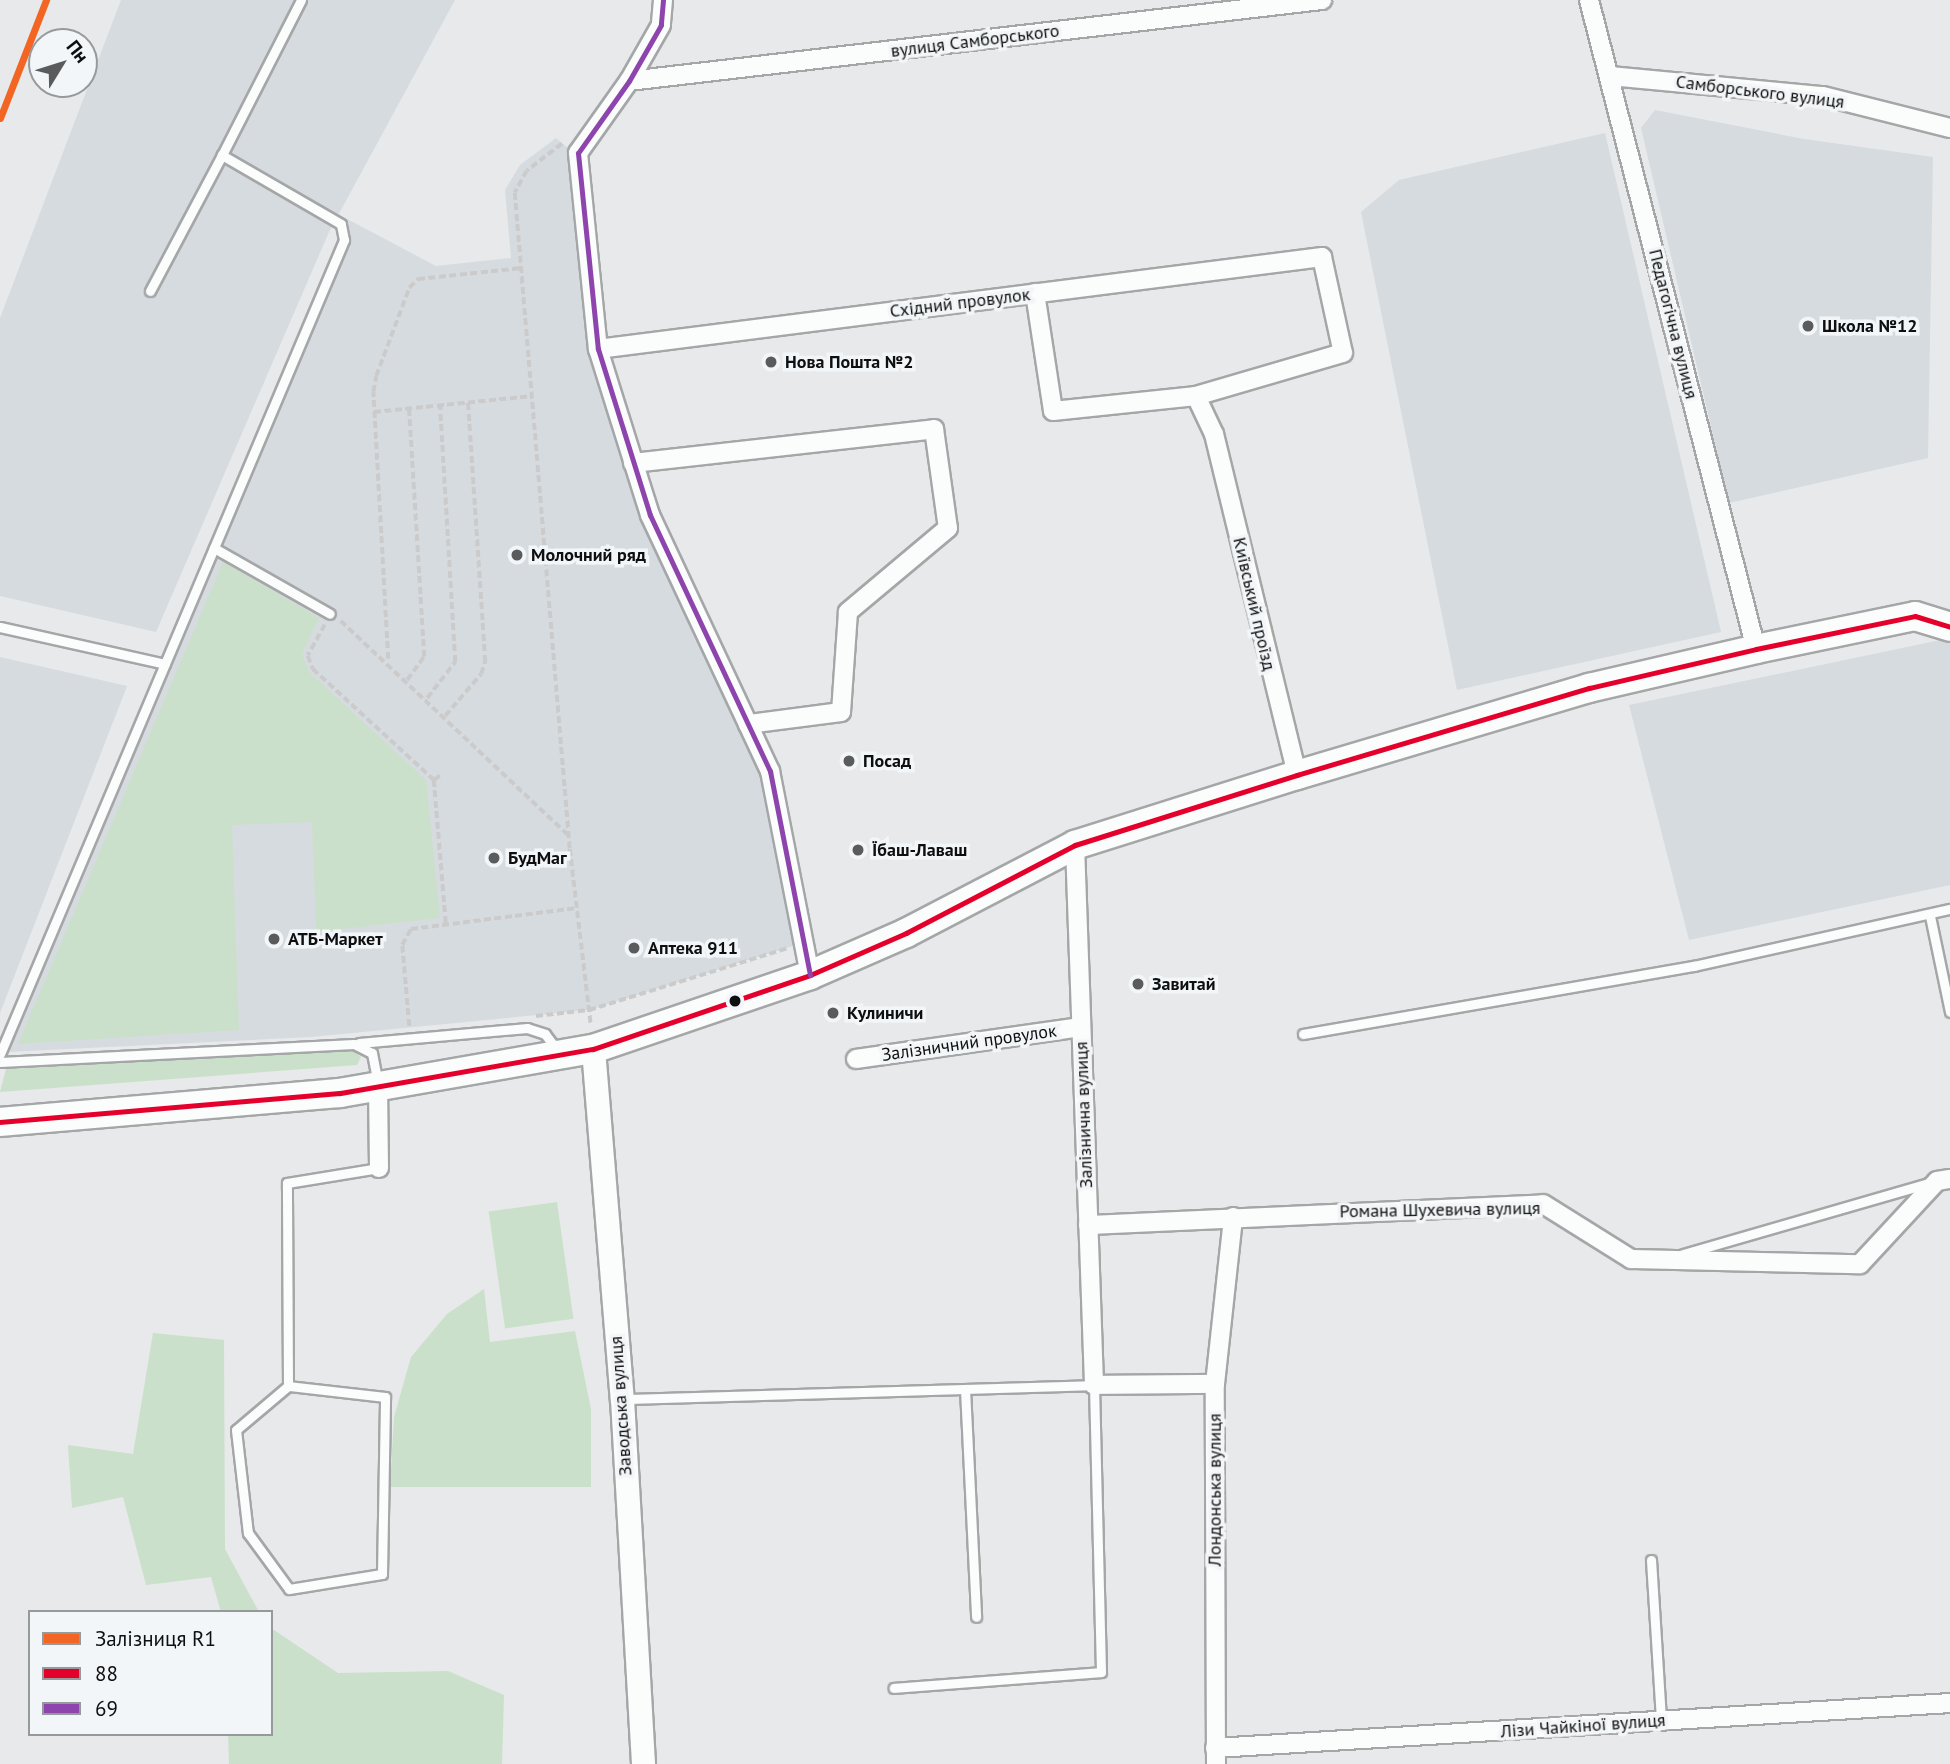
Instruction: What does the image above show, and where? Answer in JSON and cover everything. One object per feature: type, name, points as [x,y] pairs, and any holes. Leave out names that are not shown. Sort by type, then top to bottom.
[{"type":"main road","points":[[0,1122],[340,1093],[593,1049],[810,975],[906,933],[1075,845],[1589,688],[1915,616],[1946,619]]},
{"type":"street","points":[[663,0],[661,25],[629,81],[578,153],[598,349],[650,515],[770,771],[810,975]]},
{"type":"street","name":"вулиця Самборського","points":[[629,81],[1322,0]]},
{"type":"street","name":"Педагогічна вулиця","points":[[1589,0],[1756,649]]},
{"type":"street","name":"Самборського вулиця","points":[[1610,76],[1823,96],[1950,128]]},
{"type":"street","name":"Східний провулок","points":[[598,349],[1322,257],[1343,353],[1196,396]]},
{"type":"street","points":[[1035,293],[1053,411],[1196,396]]},
{"type":"street","name":"Київський проїзд","points":[[1196,396],[1214,434],[1297,775]]},
{"type":"street","points":[[634,463],[933,429],[948,528],[848,611],[841,712],[748,724]]},
{"type":"street","name":"Залізнична вулиця","points":[[1075,845],[1094,1385]]},
{"type":"street","name":"Залізничний провулок","points":[[856,1059],[1081,1027]]},
{"type":"street","name":"Заводська вулиця","points":[[593,1049],[622,1399],[643,1764]]},
{"type":"street","points":[[378,1086],[379,1168]]},
{"type":"street","name":"Романа Шухевича вулиця","points":[[1088,1224],[1543,1204],[1631,1259],[1860,1264],[1944,1180]]},
{"type":"street","name":"Лондонська вулиця","points":[[1216,1756],[1215,1384],[1233,1217]]},
{"type":"street","points":[[1094,1385],[1215,1384]]},
{"type":"street","name":"Лізи Чайкіної вулиця","points":[[1216,1756],[1661,1721],[1950,1703]]},
{"type":"lane","points":[[150,291],[301,0]]},
{"type":"lane","points":[[0,1054],[344,240],[341,224],[222,155]]},
{"type":"lane","points":[[214,548],[330,614]]},
{"type":"lane","points":[[0,627],[165,664]]},
{"type":"lane","points":[[1303,1034],[1693,966],[1930,916],[1950,909]]},
{"type":"lane","points":[[1930,916],[1950,1012]]},
{"type":"lane","points":[[0,1062],[354,1044],[527,1028],[545,1034],[559,1055]]},
{"type":"lane","points":[[354,1044],[372,1053],[378,1086]]},
{"type":"lane","points":[[288,1387],[287,1183],[379,1168]]},
{"type":"lane","points":[[1665,1259],[1944,1180]]},
{"type":"lane","points":[[622,1399],[1094,1385],[1101,1672],[894,1688]]},
{"type":"lane","points":[[288,1387],[385,1397],[382,1574],[289,1589],[248,1533],[236,1430],[288,1387]]},
{"type":"lane","points":[[965,1389],[976,1617]]},
{"type":"lane","points":[[1651,1560],[1661,1721]]},
{"type":"path","points":[[565,142],[527,171],[515,192],[569,836],[589,1010]]},
{"type":"path","points":[[388,662],[374,412],[376,376],[408,288],[418,279],[521,268]]},
{"type":"path","points":[[374,412],[532,396]]},
{"type":"path","points":[[444,716],[481,674],[485,662],[468,403]]},
{"type":"path","points":[[426,698],[455,662],[440,406]]},
{"type":"path","points":[[407,680],[424,657],[409,409]]},
{"type":"path","points":[[446,924],[434,780],[313,669],[308,656],[330,614],[356,631],[569,836]]},
{"type":"path","points":[[434,780],[442,774]]},
{"type":"path","points":[[409,1029],[402,945],[411,929],[577,908]]},
{"type":"path","points":[[534,1016],[589,1010],[804,943]]},
{"type":"path","points":[[397,1030],[420,1028]]},
{"type":"shaded area","points":[[121,0],[455,0],[329,232],[156,632],[0,596],[0,318],[84,98],[98,98],[98,60]]},
{"type":"shaded area","name":"Школа №12","points":[[1655,110],[1804,139],[1933,157],[1928,458],[1729,503],[1641,128]]},
{"type":"shaded area","points":[[1605,133],[1721,632],[1457,690],[1361,212],[1399,180]]},
{"type":"shaded area","points":[[556,138],[572,151],[592,350],[762,771],[796,945],[589,1010],[311,1037],[7,1052],[347,219],[436,266],[511,258],[505,190],[520,165]]},
{"type":"shaded area","points":[[1950,638],[1950,885],[1689,940],[1629,705]]},
{"type":"shaded area","points":[[0,657],[127,686],[0,1013]]},
{"type":"green space","points":[[223,562],[319,618],[302,654],[309,672],[426,780],[440,918],[316,932],[312,822],[232,825],[239,1030],[18,1044]]},
{"type":"green space","points":[[352,1050],[361,1057],[357,1065],[0,1092],[6,1069]]},
{"type":"green space","points":[[557,1202],[573,1319],[505,1328],[489,1212]]},
{"type":"green space","points":[[484,1289],[490,1342],[575,1331],[591,1409],[591,1487],[390,1487],[394,1417],[411,1357],[447,1314]]},
{"type":"green space","points":[[153,1333],[224,1340],[225,1549],[258,1610],[220,1610],[211,1577],[146,1585],[123,1497],[72,1508],[68,1445],[133,1454]]},
{"type":"green space","points":[[273,1629],[338,1673],[448,1671],[504,1695],[502,1764],[229,1764],[228,1736],[273,1736]]},
{"type":"rail line","name":"R1","points":[[0,118],[46,0]]},
{"type":"transit line","name":"69","points":[[663,0],[661,25],[629,81],[578,153],[598,349],[650,515],[770,771],[810,975]]},
{"type":"transit line","name":"88","points":[[0,1122],[340,1093],[593,1049],[810,975],[906,933],[1075,845],[1297,775],[1589,688],[1756,649],[1915,616],[1950,627]]},
{"type":"place","name":"Школа №12","points":[[1808,326]]},
{"type":"place","name":"Нова Пошта №2","points":[[771,362]]},
{"type":"place","name":"Молочний ряд","points":[[517,555]]},
{"type":"place","name":"Посад","points":[[849,761]]},
{"type":"place","name":"Їбаш-Лаваш","points":[[858,850]]},
{"type":"place","name":"БудМаг","points":[[494,858]]},
{"type":"place","name":"АТБ-Маркет","points":[[274,939]]},
{"type":"place","name":"Аптека 911","points":[[634,948]]},
{"type":"place","name":"Завитай","points":[[1138,984]]},
{"type":"place","name":"Кулиничи","points":[[833,1013]]}]
